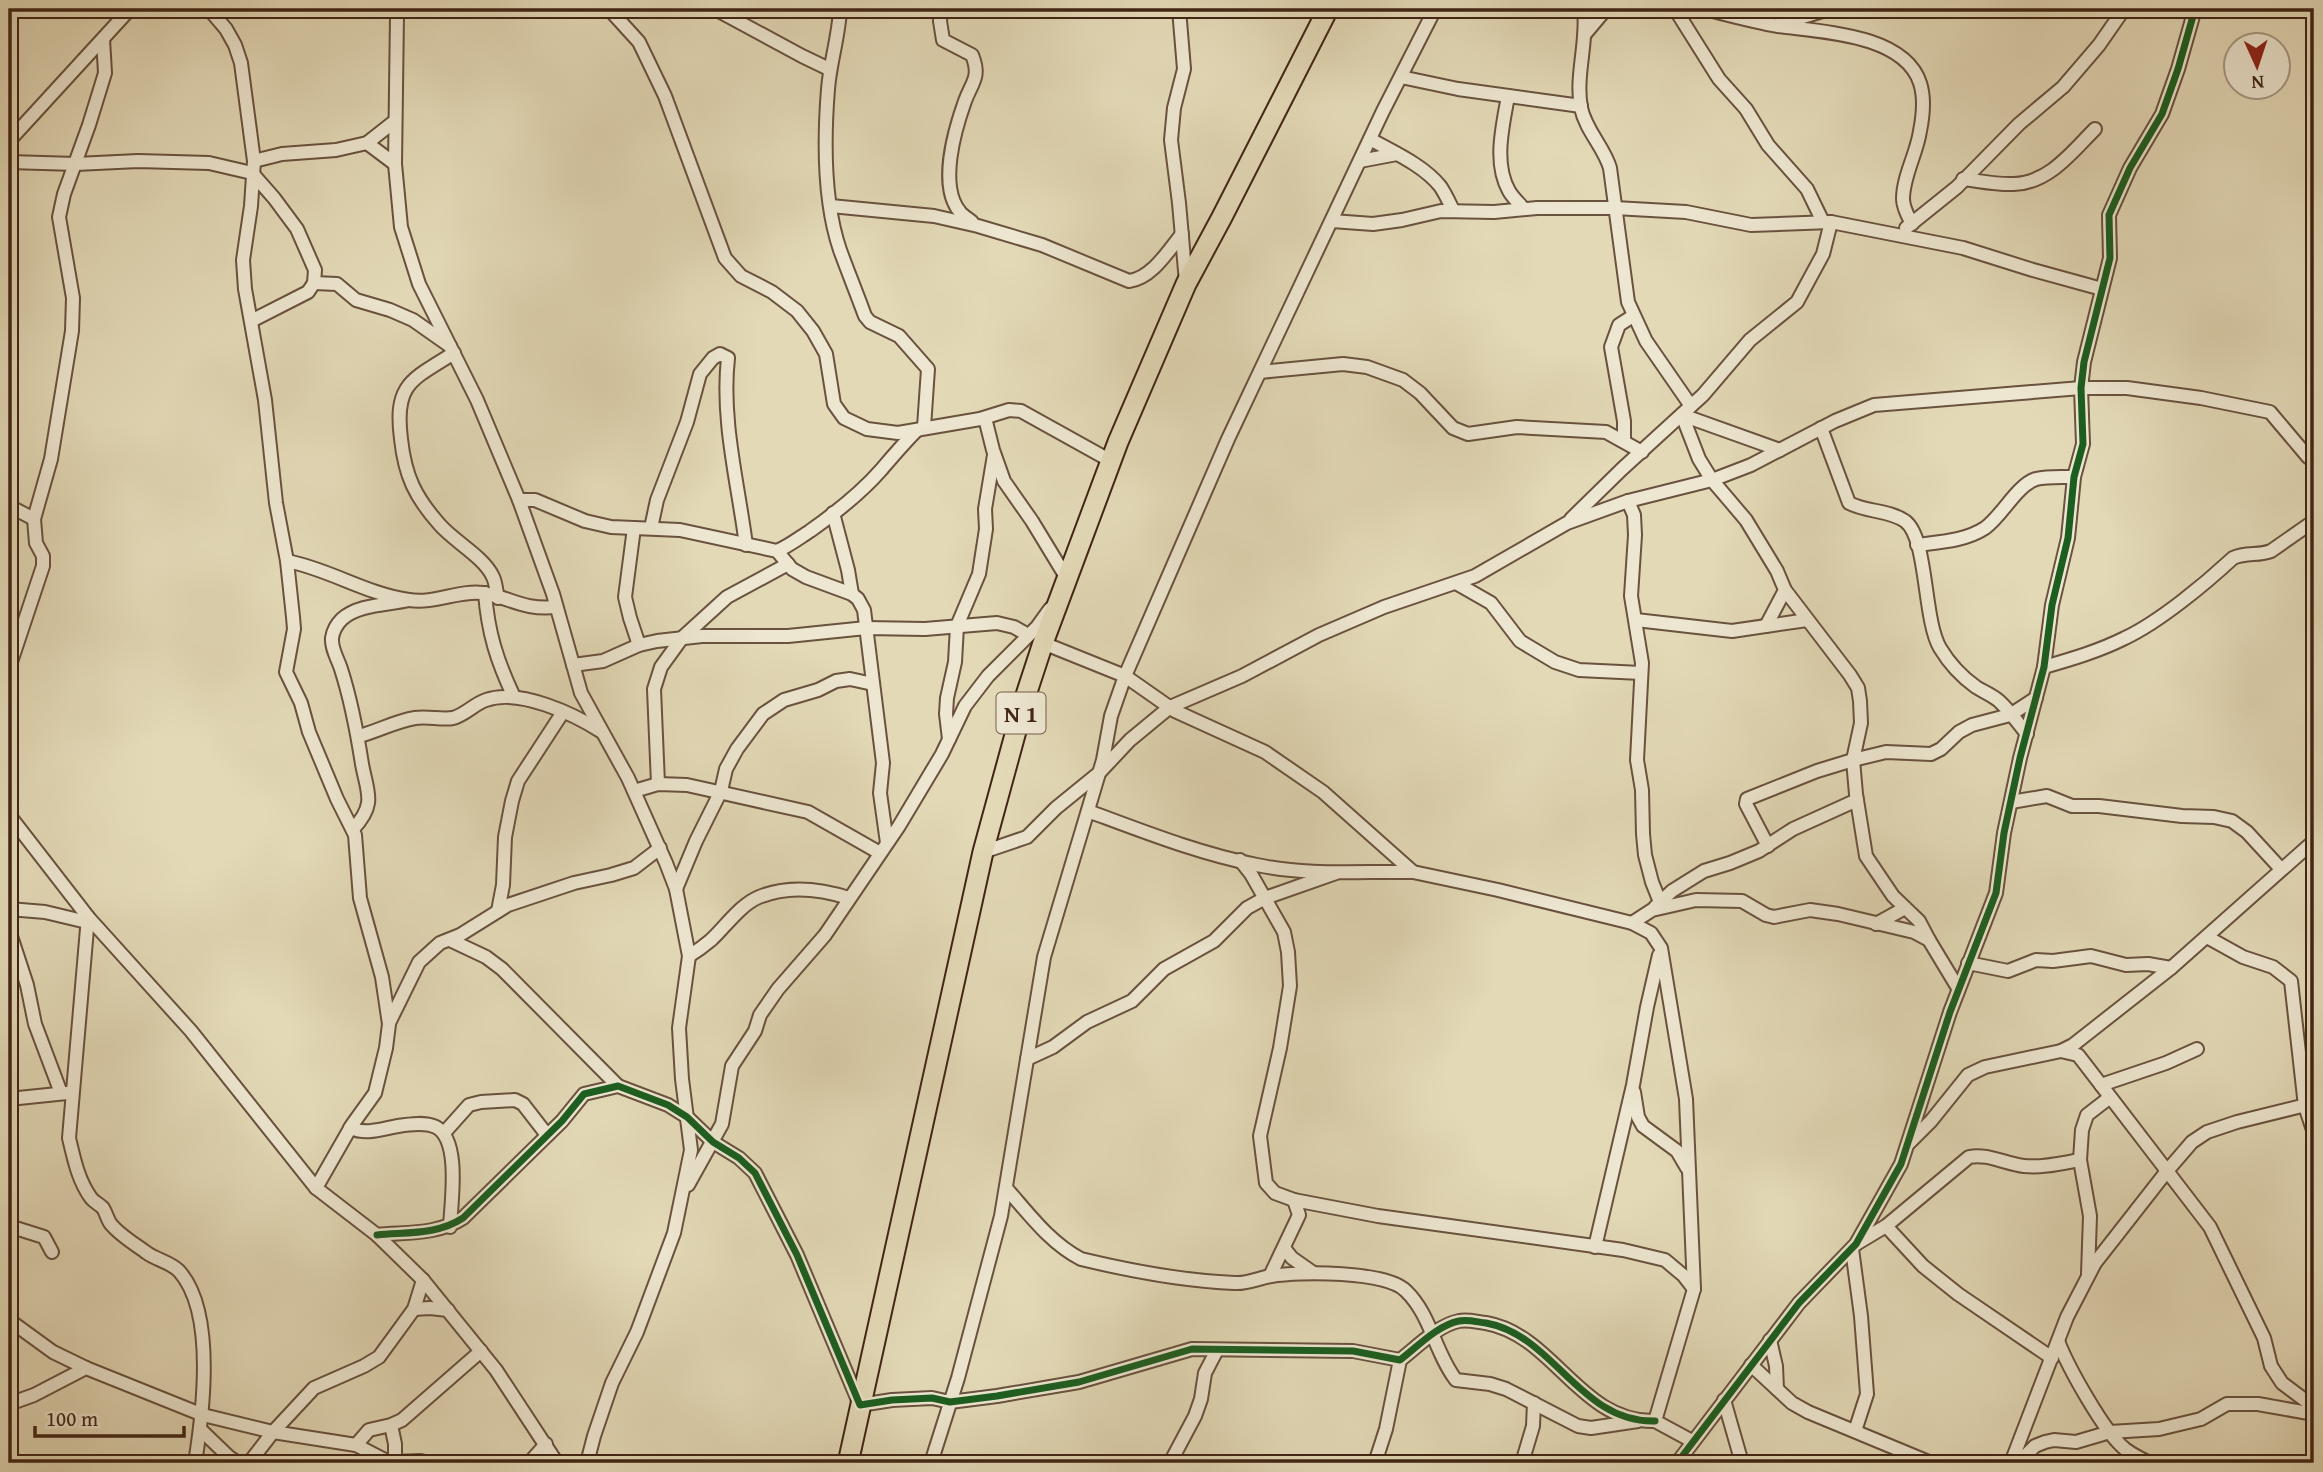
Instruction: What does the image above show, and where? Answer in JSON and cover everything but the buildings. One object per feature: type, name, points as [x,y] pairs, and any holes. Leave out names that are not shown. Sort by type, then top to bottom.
[{"type":"highway","name":"N 1","points":[[848,1463],[983,852],[1025,698],[1036,639],[1057,601],[1111,461],[1186,284],[1328,9]]},
{"type":"street","points":[[9,141],[130,9]]},
{"type":"street","points":[[208,9],[226,29],[241,63],[253,167],[251,206],[243,260],[265,400],[276,503],[287,561],[294,629],[286,672],[301,703],[309,732],[337,799],[353,829],[360,898],[382,977],[388,1024],[386,1048],[375,1093],[350,1128],[316,1188]]},
{"type":"street","points":[[395,9],[395,164],[401,228],[419,284],[477,400],[519,500],[556,607],[581,693],[634,791],[666,863],[676,889],[690,956],[679,1028],[691,1150],[674,1233],[637,1332],[612,1383],[587,1463]]},
{"type":"street","points":[[610,9],[639,42],[665,96],[725,258],[741,276],[772,292],[797,311],[813,331],[825,354],[834,404],[844,418],[867,429],[898,433],[985,418],[1009,411],[1021,411],[1111,461]]},
{"type":"street","points":[[715,9],[830,69]]},
{"type":"street","points":[[777,551],[806,534],[833,513],[879,472],[895,452],[921,428],[928,369],[899,336],[870,322],[865,316],[840,249],[827,171],[827,92],[840,9]]},
{"type":"street","points":[[941,9],[943,40],[972,55],[975,63],[977,75],[957,126],[949,177],[953,199],[959,212],[978,226]]},
{"type":"street","points":[[1179,9],[1184,69],[1174,108],[1171,140],[1186,284]]},
{"type":"street","points":[[931,1463],[1001,1216],[1044,957],[1099,773],[1111,716],[1125,676],[1228,439],[1370,139],[1435,9]]},
{"type":"street","points":[[1584,9],[1585,34],[1580,65],[1581,106],[1588,127],[1608,160],[1628,302],[1633,316],[1687,411],[1699,459],[1712,480],[1746,520],[1777,571],[1785,590],[1858,688],[1861,723],[1853,760],[1866,856],[1893,896],[1919,921],[1958,988]]},
{"type":"street","points":[[1585,34],[1606,9]]},
{"type":"street","points":[[1567,523],[1687,411],[1750,340],[1797,302],[1823,254],[1827,222],[1807,189],[1768,145],[1746,109],[1719,79],[1675,9]]},
{"type":"street","points":[[1705,9],[1776,26],[1844,34],[1881,46],[1914,71],[1923,93],[1923,118],[1903,200],[1912,224]]},
{"type":"street","points":[[1776,26],[1829,9]]},
{"type":"street","points":[[1897,236],[2063,87],[2099,45],[2124,9]]},
{"type":"street","points":[[1676,1463],[1799,1303],[1854,1246],[1901,1164],[1958,988],[1996,893],[2004,833],[2044,667],[2052,605],[2068,538],[2074,477],[2083,444],[2081,388],[2084,362],[2110,258],[2108,226],[2113,203],[2162,114],[2195,9]]},
{"type":"street","points":[[9,668],[43,566],[43,556],[36,543],[34,519],[51,459],[72,331],[73,298],[59,217],[64,194],[105,74],[103,39]]},
{"type":"street","points":[[1401,77],[1458,89],[1581,106]]},
{"type":"street","points":[[1508,96],[1501,136],[1501,162],[1509,192],[1524,209]]},
{"type":"street","points":[[9,162],[76,164],[138,161],[253,167],[282,154],[336,150],[367,143],[395,121]]},
{"type":"street","points":[[1963,179],[2013,185],[2031,181],[2061,163],[2095,129]]},
{"type":"street","points":[[1370,139],[1431,176],[1441,187],[1453,210]]},
{"type":"street","points":[[367,143],[395,164]]},
{"type":"street","points":[[82,146],[100,163]]},
{"type":"street","points":[[1360,161],[1397,153]]},
{"type":"street","points":[[251,321],[308,292],[314,283],[315,270],[297,229],[253,167]]},
{"type":"street","points":[[831,206],[934,216],[978,226],[1042,245],[1129,281],[1142,277],[1158,263],[1182,234]]},
{"type":"street","points":[[1332,221],[1373,224],[1453,210],[1494,212],[1615,208],[1686,212],[1751,225],[1827,222],[1963,248],[2102,289]]},
{"type":"street","points":[[314,283],[337,284],[356,300],[412,320],[452,350]]},
{"type":"street","points":[[1624,441],[1624,421],[1611,346],[1619,325],[1633,316]]},
{"type":"street","points":[[452,350],[414,378],[404,390],[400,402],[399,423],[403,463],[410,483],[439,524],[488,569],[494,578],[498,598]]},
{"type":"street","points":[[651,528],[657,500],[687,422],[700,374],[713,358],[720,354],[728,358],[726,394],[730,443],[746,545]]},
{"type":"street","points":[[1260,372],[1343,364],[1367,367],[1403,380],[1420,393],[1452,428],[1468,434],[1517,427],[1577,429],[1606,432],[1642,452]]},
{"type":"street","points":[[983,852],[1027,837],[1056,808],[1099,773],[1129,740],[1170,707],[1242,676],[1319,635],[1384,607],[1475,576],[1567,523],[1628,501],[1712,480],[1751,465],[1821,428],[1874,405],[2081,388],[2140,389],[2270,412],[2314,461]]},
{"type":"street","points":[[1687,411],[1780,450]]},
{"type":"street","points":[[985,418],[1004,481],[1066,577]]},
{"type":"street","points":[[1821,428],[1849,503],[1903,520],[1913,530],[1931,627],[1940,647],[1964,678],[1997,700],[2027,734]]},
{"type":"street","points":[[949,739],[947,698],[956,662],[957,626],[979,574],[985,509],[994,455]]},
{"type":"street","points":[[1917,545],[1955,540],[1985,527],[2033,480],[2074,477]]},
{"type":"street","points":[[519,500],[535,500],[585,521],[611,527],[680,530],[777,551],[788,564],[806,577],[858,598],[864,610],[884,763],[880,793],[883,848]]},
{"type":"street","points":[[1628,501],[1634,515],[1631,596],[1641,673],[1637,760],[1642,790],[1643,834],[1658,906]]},
{"type":"street","points":[[9,506],[34,519]]},
{"type":"street","points":[[833,513],[852,594]]},
{"type":"street","points":[[2044,667],[2099,650],[2128,637],[2194,591],[2233,558],[2271,551],[2314,521]]},
{"type":"street","points":[[634,528],[625,597],[639,645]]},
{"type":"street","points":[[287,561],[304,564],[366,589],[409,600]]},
{"type":"street","points":[[658,784],[654,689],[661,667],[682,638],[727,597],[788,564]]},
{"type":"street","points":[[1456,583],[1491,603],[1520,641],[1555,662],[1579,670],[1641,673]]},
{"type":"street","points":[[1766,626],[1785,590]]},
{"type":"street","points":[[353,829],[364,816],[369,790],[359,736],[333,649],[335,628],[343,618],[376,606],[458,594],[485,593],[523,606],[556,607]]},
{"type":"street","points":[[485,593],[492,645],[514,696]]},
{"type":"street","points":[[1636,620],[1732,631],[1807,620]]},
{"type":"street","points":[[573,665],[603,661],[639,645],[682,638],[814,635],[866,628],[925,629],[997,623],[1014,627],[1125,676],[1202,725],[1265,752],[1323,792],[1413,872]]},
{"type":"street","points":[[682,1194],[722,1124],[732,1066],[755,1031],[760,1015],[778,989],[825,935],[883,848],[949,739],[965,706],[988,676],[1036,639]]},
{"type":"street","points":[[676,889],[721,791],[726,769],[737,748],[763,714],[774,705],[842,679],[873,684]]},
{"type":"street","points":[[359,736],[415,718],[452,718],[485,700],[499,696],[514,696],[563,712],[580,718],[604,733]]},
{"type":"street","points":[[1768,846],[1746,804],[1747,799],[1817,771],[1853,760],[1886,752],[1931,754],[1972,725],[2010,715],[2036,698]]},
{"type":"street","points":[[498,911],[503,885],[505,836],[517,781],[563,712]]},
{"type":"street","points":[[634,791],[658,784],[687,785],[721,791],[808,812],[883,848]]},
{"type":"street","points":[[2011,802],[2047,796],[2072,806],[2099,806],[2232,821],[2247,832],[2281,869]]},
{"type":"street","points":[[1632,923],[1658,906],[1672,891],[1704,871],[1768,846],[1793,829],[1857,800]]},
{"type":"street","points":[[1088,811],[1240,860],[1284,869],[1336,873],[1413,872],[1632,923],[1651,933],[1661,948],[1686,1099],[1694,1244],[1694,1289],[1655,1421]]},
{"type":"street","points":[[9,815],[88,919],[191,1031],[316,1188],[377,1235],[423,1280],[496,1370],[557,1463]]},
{"type":"street","points":[[1907,1146],[1968,1075],[1985,1066],[2061,1051],[2171,968],[2314,841]]},
{"type":"street","points":[[388,1024],[419,962],[440,943],[450,940],[508,905],[634,868],[660,848]]},
{"type":"street","points":[[1240,860],[1251,873],[1284,932],[1288,952],[1290,986],[1280,1048],[1262,1126],[1266,1183],[1275,1193],[1294,1200],[1378,1216],[1623,1250],[1665,1260],[1684,1276],[1694,1289]]},
{"type":"street","points":[[666,863],[686,864]]},
{"type":"street","points":[[1027,1059],[1053,1047],[1087,1022],[1132,1001],[1164,969],[1214,941],[1247,908],[1265,898],[1336,873]]},
{"type":"street","points":[[690,956],[758,897],[786,891],[812,890],[849,898]]},
{"type":"street","points":[[1658,906],[1696,900],[1742,901],[1774,917],[1810,910],[1914,932],[1929,940]]},
{"type":"street","points":[[1876,924],[1905,908]]},
{"type":"street","points":[[9,909],[88,919]]},
{"type":"street","points":[[88,919],[67,1093],[69,1138],[76,1169],[91,1198],[103,1209],[108,1221],[152,1256],[178,1270],[191,1292],[196,1305],[203,1356],[203,1415],[195,1463]]},
{"type":"street","points":[[9,930],[27,985],[35,1024],[67,1093]]},
{"type":"street","points":[[2207,937],[2243,957],[2273,967],[2291,981],[2294,1024],[2314,1133]]},
{"type":"street","points":[[450,940],[486,957],[502,969],[618,1086],[668,1105],[687,1117],[713,1142],[739,1158],[755,1173],[797,1255],[860,1405],[932,1398],[950,1402],[1079,1382],[1192,1349],[1353,1351],[1400,1360]]},
{"type":"street","points":[[1595,1247],[1633,1085],[1661,948]]},
{"type":"street","points":[[1968,963],[2008,971],[2036,960],[2091,957],[2126,965],[2148,964],[2171,968]]},
{"type":"street","points":[[2101,1085],[2166,1063],[2197,1049]]},
{"type":"street","points":[[2061,1051],[2078,1055],[2210,1227],[2264,1338],[2271,1366],[2282,1383],[2314,1407]]},
{"type":"street","points":[[1633,1085],[1638,1117],[1643,1126],[1676,1151],[1689,1171]]},
{"type":"street","points":[[377,1235],[433,1232],[450,1227],[463,1218],[562,1121],[584,1094],[618,1086]]},
{"type":"street","points":[[9,1099],[67,1093]]},
{"type":"street","points":[[2087,1279],[2090,1216],[2080,1160],[2082,1130],[2085,1117],[2109,1098]]},
{"type":"street","points":[[444,1133],[469,1105],[515,1100],[523,1104],[547,1135]]},
{"type":"street","points":[[2011,1463],[2067,1317],[2095,1263],[2167,1171],[2192,1142],[2207,1132],[2310,1104]]},
{"type":"street","points":[[350,1128],[364,1133],[401,1125],[425,1124],[444,1133],[449,1142],[453,1164],[450,1227]]},
{"type":"street","points":[[1854,1246],[1886,1226],[1969,1157],[1979,1155],[2026,1166],[2046,1166],[2080,1160]]},
{"type":"street","points":[[1006,1188],[1046,1234],[1067,1252],[1081,1259],[1189,1279],[1240,1284],[1270,1276],[1312,1272],[1380,1278],[1397,1284],[1411,1296],[1456,1380],[1498,1387],[1578,1426],[1591,1429],[1638,1421],[1655,1421],[1692,1441]]},
{"type":"street","points":[[1270,1276],[1298,1215],[1294,1200]]},
{"type":"street","points":[[9,1226],[44,1237],[52,1252]]},
{"type":"street","points":[[1886,1226],[1923,1266],[1958,1294],[2052,1358]]},
{"type":"street","points":[[1854,1246],[1867,1394],[1855,1431]]},
{"type":"street","points":[[1284,1248],[1292,1258],[1312,1272]]},
{"type":"street","points":[[249,1463],[273,1432],[314,1388],[379,1357],[414,1310],[423,1280]]},
{"type":"street","points":[[414,1310],[429,1307],[447,1310]]},
{"type":"street","points":[[9,1320],[53,1352],[203,1415],[273,1432],[356,1445],[385,1460],[424,1463]]},
{"type":"street","points":[[1375,1463],[1400,1360],[1445,1326],[1459,1321],[1504,1326],[1535,1346],[1579,1389],[1609,1410],[1638,1421]]},
{"type":"street","points":[[1770,1340],[1776,1366],[1777,1389]]},
{"type":"street","points":[[2058,1341],[2068,1366],[2110,1432],[2125,1449],[2150,1463]]},
{"type":"street","points":[[1170,1463],[1195,1416],[1205,1373],[1217,1350]]},
{"type":"street","points":[[356,1445],[369,1430],[402,1420],[481,1351]]},
{"type":"street","points":[[1751,1365],[1792,1403],[1808,1412],[1931,1463]]},
{"type":"street","points":[[9,1404],[34,1395],[86,1368]]},
{"type":"street","points":[[1724,1400],[1742,1463]]},
{"type":"street","points":[[1522,1463],[1533,1426],[1534,1403]]},
{"type":"street","points":[[2018,1463],[2035,1446],[2045,1442],[2076,1442],[2110,1432],[2159,1429],[2201,1419],[2218,1407],[2235,1403],[2314,1414]]},
{"type":"street","points":[[391,1425],[396,1462]]},
{"type":"street","points":[[200,1429],[238,1463]]},
{"type":"street","points":[[529,1463],[546,1444]]},
{"type":"street","points":[[1114,1463],[1121,1463]]},
{"type":"cycle path","points":[[1677,1463],[1799,1303],[1856,1244],[1901,1164],[1950,1012],[1996,893],[2004,833],[2044,667],[2052,605],[2068,538],[2074,477],[2083,444],[2081,388],[2084,362],[2110,258],[2109,215],[2130,168],[2162,114],[2195,9]]},
{"type":"cycle path","points":[[377,1235],[432,1230],[463,1218],[562,1121],[584,1094],[618,1086],[668,1105],[687,1117],[713,1142],[739,1158],[755,1173],[797,1255],[860,1405],[932,1398],[950,1402],[997,1396],[1079,1382],[1192,1349],[1353,1351],[1400,1360],[1443,1327],[1465,1320],[1510,1331],[1531,1344],[1586,1394],[1607,1408],[1629,1418],[1655,1421]]}]
